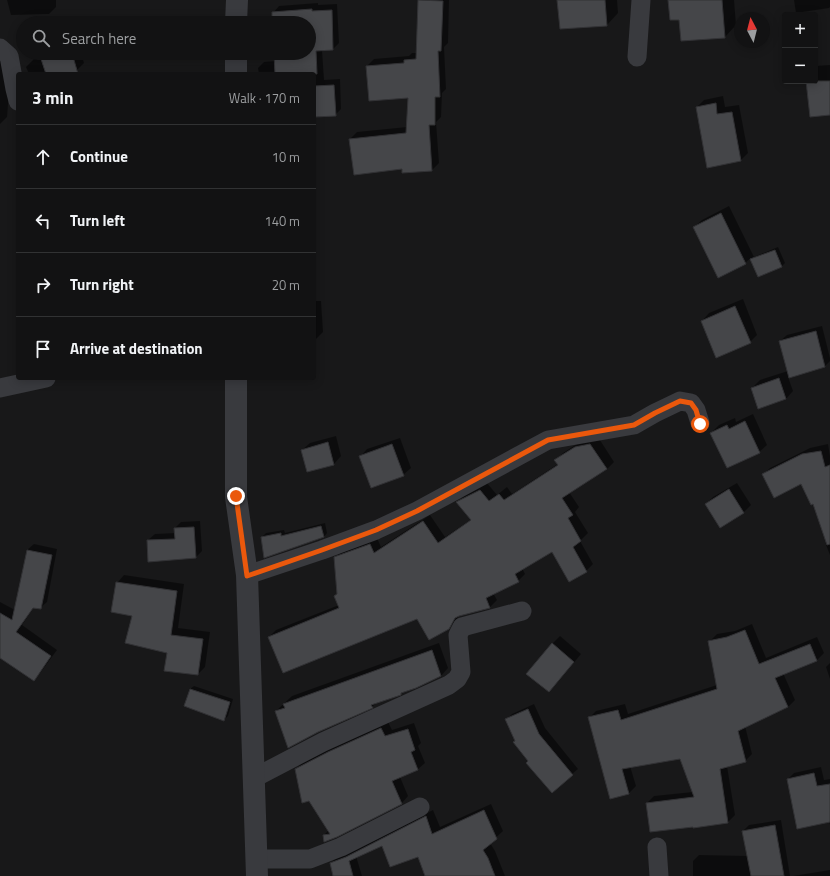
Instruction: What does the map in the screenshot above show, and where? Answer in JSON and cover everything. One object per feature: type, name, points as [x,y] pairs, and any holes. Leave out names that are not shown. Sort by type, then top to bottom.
[{"type":"street","points":[[236,16],[237,0]]},
{"type":"street","points":[[637,57],[641,0]]},
{"type":"street","points":[[0,48],[9,56],[16,95]]},
{"type":"street","points":[[236,60],[236,72]]},
{"type":"street","points":[[0,388],[37,380]]},
{"type":"street","points":[[236,380],[236,496],[247,576],[257,867],[310,859],[341,847],[420,807]]},
{"type":"street","points":[[247,576],[376,530],[417,511],[548,440],[634,425],[680,401],[691,403],[696,410],[700,424]]},
{"type":"street","points":[[254,778],[323,742],[449,685],[457,679],[461,672],[458,635],[462,627],[522,611]]},
{"type":"street","points":[[657,847],[659,876]]},
{"type":"building","points":[[418,0],[443,1],[441,51],[438,51],[440,97],[435,97],[435,125],[429,125],[432,171],[402,173],[402,169],[354,175],[349,139],[406,133],[408,98],[369,101],[366,66],[404,63],[404,60],[416,59]]},
{"type":"building","points":[[557,0],[605,0],[607,26],[560,29]]},
{"type":"building","points":[[668,0],[722,0],[725,38],[681,41],[679,20],[670,20]]},
{"type":"building","points":[[312,9],[312,11],[332,10],[333,50],[316,51],[316,16],[272,16],[272,12]]},
{"type":"building","points":[[316,51],[317,74],[316,72],[275,72],[274,60],[316,60]]},
{"type":"building","points":[[41,60],[74,60],[77,72],[45,72]]},
{"type":"building","points":[[818,81],[830,81],[830,115],[810,117],[806,84],[818,84]]},
{"type":"building","points":[[334,85],[336,116],[316,117],[316,86]]},
{"type":"building","points":[[716,103],[717,114],[732,112],[741,161],[707,168],[696,107]]},
{"type":"building","points":[[721,213],[746,264],[718,278],[693,227]]},
{"type":"building","points":[[775,250],[782,267],[758,277],[750,259]]},
{"type":"building","points":[[735,306],[751,343],[716,358],[701,321]]},
{"type":"building","points":[[816,331],[825,367],[789,378],[779,341]]},
{"type":"building","points":[[779,378],[786,399],[758,409],[751,388]]},
{"type":"building","points":[[745,421],[760,453],[727,468],[710,433],[727,425],[729,429]]},
{"type":"building","points":[[328,442],[334,465],[307,472],[301,450]]},
{"type":"building","points":[[392,444],[404,476],[371,488],[359,456]]},
{"type":"building","points":[[590,444],[607,469],[562,498],[573,515],[568,518],[581,541],[573,547],[587,572],[569,582],[552,552],[515,574],[519,582],[486,598],[490,608],[455,618],[449,629],[429,640],[417,619],[283,673],[268,637],[339,608],[334,596],[337,594],[334,557],[370,544],[374,553],[423,521],[438,543],[471,520],[456,502],[480,490],[489,501],[499,494],[504,500],[558,465],[554,460],[575,447]]},
{"type":"building","points":[[821,451],[825,467],[830,465],[830,544],[827,545],[813,504],[811,505],[801,484],[774,498],[762,474],[802,454]]},
{"type":"building","points":[[729,489],[744,513],[720,528],[705,504]]},
{"type":"building","points":[[321,526],[324,537],[264,558],[261,537],[281,533],[281,536]]},
{"type":"building","points":[[194,527],[196,558],[148,562],[147,540],[175,539],[174,528]]},
{"type":"building","points":[[27,550],[52,555],[41,609],[33,608],[16,632],[51,656],[34,681],[0,658],[0,613],[12,620]]},
{"type":"building","points":[[116,582],[177,591],[171,635],[203,639],[198,675],[164,671],[167,653],[125,643],[132,616],[111,612]]},
{"type":"building","points":[[745,630],[759,664],[810,644],[817,661],[775,678],[788,707],[738,731],[746,762],[720,769],[728,823],[650,832],[646,803],[694,797],[680,759],[622,769],[629,794],[610,799],[588,717],[618,710],[621,720],[717,689],[708,641],[727,637]]},
{"type":"building","points":[[552,643],[574,662],[549,692],[526,674]]},
{"type":"building","points":[[432,650],[441,676],[416,688],[401,693],[401,695],[371,705],[373,708],[318,732],[288,748],[275,711],[285,708],[283,704]]},
{"type":"building","points":[[190,689],[230,702],[224,721],[184,706]]},
{"type":"building","points":[[528,709],[539,734],[573,775],[552,793],[526,763],[528,761],[513,742],[515,741],[505,719]]},
{"type":"building","points":[[381,728],[385,736],[408,729],[415,750],[411,752],[418,770],[392,781],[402,804],[324,842],[323,835],[330,834],[309,801],[302,803],[295,769]]},
{"type":"building","points":[[814,773],[817,786],[830,784],[830,822],[797,829],[787,779]]},
{"type":"building","points":[[484,810],[497,839],[483,850],[495,876],[425,876],[418,857],[390,867],[382,846],[349,861],[353,876],[333,876],[330,863],[346,857],[426,816],[432,834]]},
{"type":"building","points":[[775,825],[784,876],[751,876],[742,831]]},
{"type":"route","points":[[236,496],[247,576],[342,544],[376,530],[417,511],[548,440],[634,425],[680,401],[691,403],[696,410],[700,424]]}]
